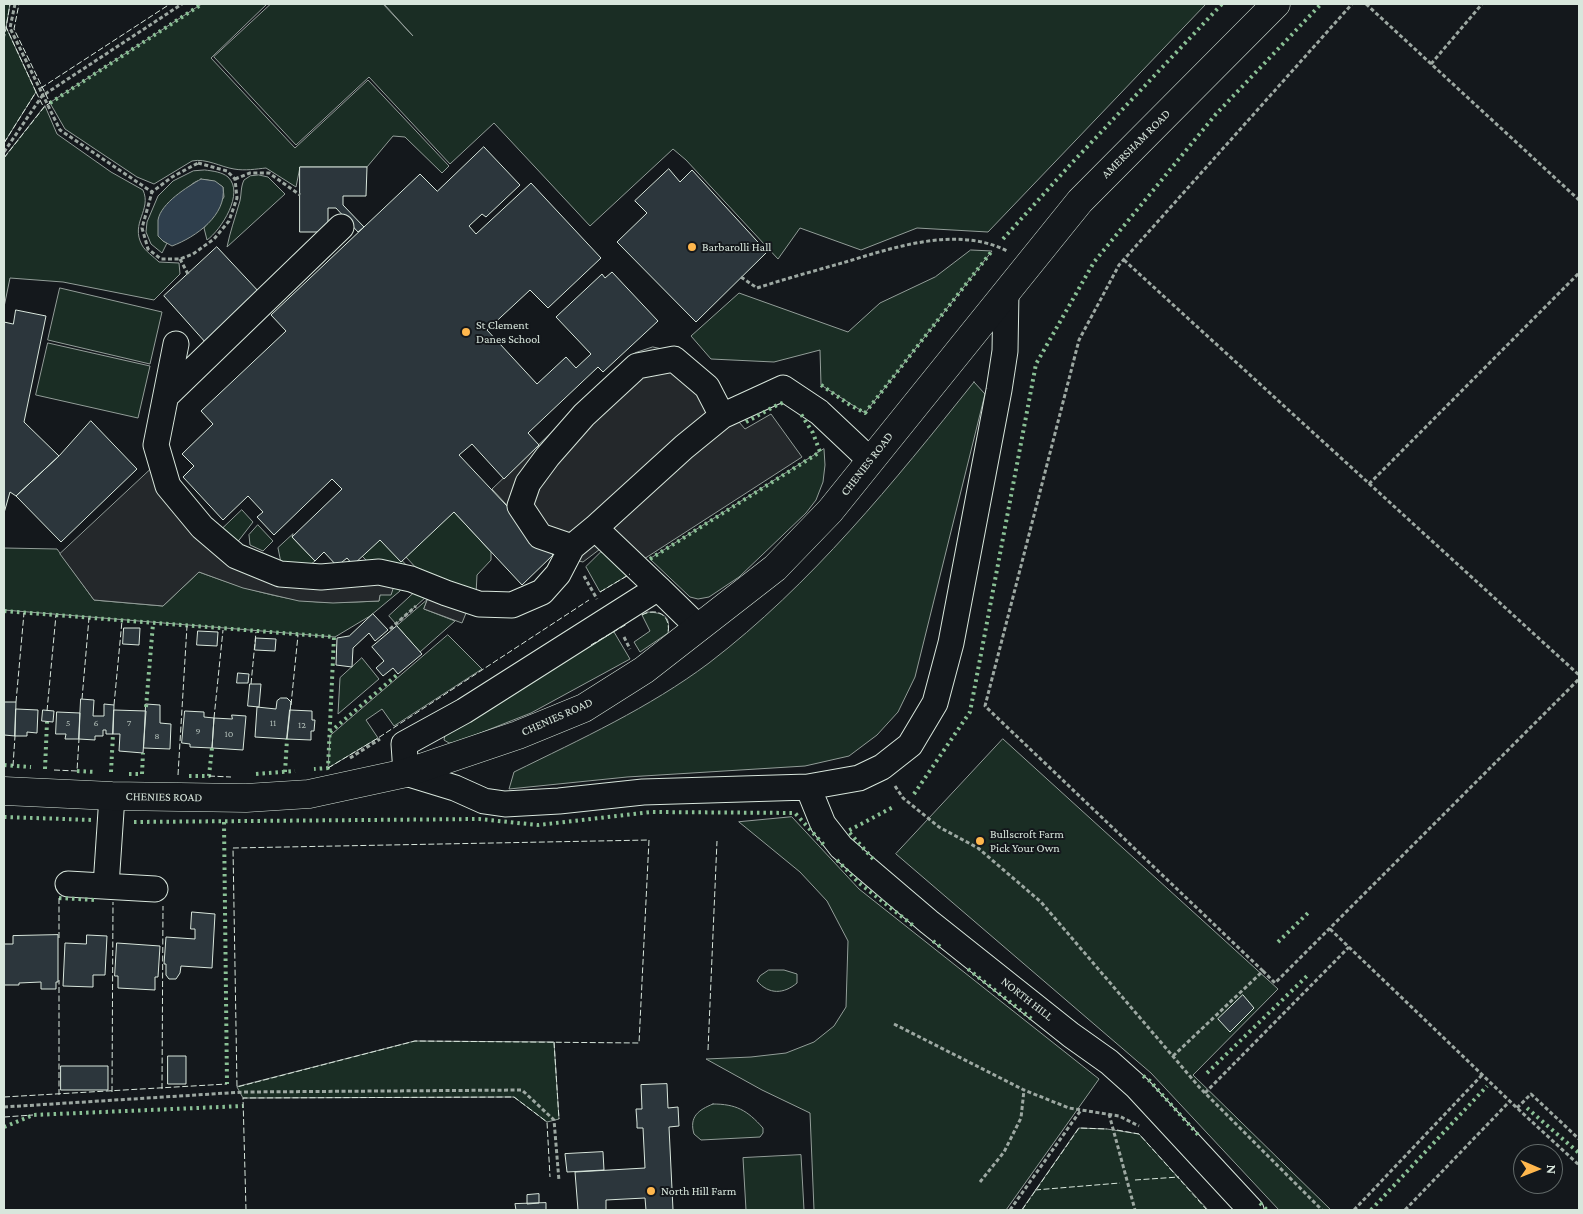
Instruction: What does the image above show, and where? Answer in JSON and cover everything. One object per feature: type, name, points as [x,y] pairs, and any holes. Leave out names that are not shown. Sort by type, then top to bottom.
[{"type":"main road","name":"AMERSHAM ROAD","points":[[1006,292],[1080,201],[1276,4]]},
{"type":"main road","name":"CHENIES ROAD","points":[[4,791],[112,796],[246,798],[309,794],[406,773],[518,735],[584,708],[644,670],[775,568],[830,512],[1006,292]]},
{"type":"street","points":[[166,396],[341,227]]},
{"type":"street","points":[[658,588],[464,711],[404,744],[406,773],[438,782],[484,802],[505,804],[559,801],[642,792],[808,787],[859,778],[882,767],[910,745],[935,703],[948,652],[999,390],[1005,351],[1006,292]]},
{"type":"street","points":[[176,344],[156,446],[168,486],[202,527],[236,556],[280,574],[321,577],[379,572],[411,579],[479,604],[512,604],[542,592],[558,574],[572,547],[596,528],[644,482],[722,416],[782,388],[819,412],[870,460]]},
{"type":"street","points":[[572,547],[540,536],[520,506],[528,483],[548,456],[584,415],[637,366],[674,359],[707,387],[722,416]]},
{"type":"street","points":[[596,528],[699,628]]},
{"type":"street","name":"NORTH HILL","points":[[808,787],[823,824],[841,847],[936,928],[1109,1062],[1130,1081],[1251,1210]]},
{"type":"street","points":[[106,886],[112,796]]},
{"type":"street","points":[[68,884],[155,889]]},
{"type":"path","points":[[15,4],[10,28],[60,130],[152,192]]},
{"type":"path","points":[[4,152],[42,96],[182,4]]},
{"type":"path","points":[[1124,260],[1579,677],[1275,983],[985,706],[1079,340],[1119,265],[1352,4]]},
{"type":"path","points":[[1366,4],[1579,200]]},
{"type":"path","points":[[1431,64],[1482,4]]},
{"type":"path","points":[[198,163],[227,171],[235,179],[237,198],[229,221],[214,239],[193,254],[180,260],[161,259],[148,249],[142,228],[152,192],[172,177],[198,163]]},
{"type":"path","points":[[235,179],[250,173],[269,174],[300,195]]},
{"type":"path","points":[[741,277],[757,288],[915,242],[972,241],[996,246],[1030,263]]},
{"type":"path","points":[[180,260],[188,274]]},
{"type":"path","points":[[1369,484],[1579,273]]},
{"type":"path","points":[[583,573],[599,604]]},
{"type":"path","points":[[390,629],[435,589]]},
{"type":"path","points":[[348,760],[380,739]]},
{"type":"path","points":[[882,767],[903,798],[940,827],[978,848],[1041,902],[1172,1056],[1322,1210]]},
{"type":"path","points":[[1330,929],[1579,1165]]},
{"type":"path","points":[[1206,1093],[1349,947]]},
{"type":"path","points":[[1172,1056],[1263,971]]},
{"type":"path","points":[[894,1024],[1024,1090],[1069,1108],[1119,1116],[1145,1129]]},
{"type":"path","points":[[1354,1210],[1482,1075]]},
{"type":"path","points":[[4,1107],[244,1092],[522,1090],[554,1120],[559,1181]]},
{"type":"path","points":[[980,1182],[1004,1152],[1021,1118],[1024,1090]]},
{"type":"path","points":[[1517,1108],[1530,1094],[1579,1139]]},
{"type":"path","points":[[1405,1210],[1510,1101]]},
{"type":"path","points":[[1010,1210],[1081,1110]]},
{"type":"path","points":[[1109,1114],[1135,1210]]},
{"type":"green space","points":[[4,4],[10,4],[6,27],[36,92],[4,143]]},
{"type":"green space","points":[[202,4],[267,4],[211,58],[295,148],[368,80],[449,166],[442,173],[405,137],[393,136],[367,167],[300,167],[296,187],[266,168],[238,170],[197,160],[192,161],[154,184],[137,177],[65,129],[50,103]]},
{"type":"green space","points":[[271,4],[383,4],[413,36],[384,4],[1206,4],[988,232],[917,228],[861,250],[800,228],[778,259],[686,160],[673,149],[590,226],[494,123],[450,164],[369,77],[296,145],[214,57]]},
{"type":"green space","points":[[45,106],[57,134],[111,172],[143,190],[145,204],[138,230],[142,245],[159,262],[179,263],[180,274],[154,300],[63,282],[10,278],[4,307],[4,158]]},
{"type":"green space","points":[[205,170],[223,174],[233,184],[233,201],[229,211],[219,228],[207,240],[204,228],[224,197],[223,187],[207,180],[195,182],[188,188],[163,241],[167,243],[162,253],[151,244],[146,232],[147,222],[158,196],[173,181],[193,171]]},
{"type":"green space","points":[[250,176],[268,177],[285,194],[227,247],[244,180]]},
{"type":"green space","points":[[971,250],[992,251],[865,413],[821,385],[820,350],[774,362],[711,359],[691,336],[739,293],[848,332],[880,303],[935,277]]},
{"type":"green space","points":[[60,288],[162,312],[150,364],[48,340]]},
{"type":"green space","points":[[48,343],[150,366],[138,418],[36,395]]},
{"type":"green space","points":[[974,382],[985,394],[915,677],[898,712],[877,735],[849,756],[805,766],[627,777],[509,789],[514,772],[639,709],[709,663],[747,632],[817,566],[850,531]]},
{"type":"green space","points":[[824,449],[823,482],[816,500],[806,513],[739,577],[709,597],[698,599],[690,597],[650,559]]},
{"type":"green space","points":[[242,510],[253,522],[236,544],[220,531]]},
{"type":"green space","points":[[454,512],[491,552],[491,560],[477,575],[476,594],[418,570],[406,557]]},
{"type":"green space","points":[[258,525],[273,541],[263,551],[250,545],[249,535]]},
{"type":"green space","points":[[293,534],[292,537],[315,561],[306,568],[281,563],[278,548]]},
{"type":"green space","points":[[381,538],[409,568],[371,565],[362,556]]},
{"type":"green space","points":[[4,548],[57,549],[94,600],[163,606],[199,572],[261,592],[309,601],[379,601],[380,594],[396,580],[400,591],[370,616],[335,637],[4,610]]},
{"type":"green space","points":[[601,552],[606,552],[630,574],[600,592],[586,567]]},
{"type":"green space","points":[[415,592],[426,597],[396,624],[389,616]]},
{"type":"green space","points":[[427,600],[424,609],[455,621],[420,652],[397,626]]},
{"type":"green space","points":[[648,612],[665,616],[669,627],[668,633],[640,652],[634,642],[650,631],[642,615]]},
{"type":"green space","points":[[614,632],[630,659],[531,713],[455,743],[449,743],[444,740],[445,735],[452,730]]},
{"type":"green space","points":[[448,635],[482,669],[394,726],[382,709],[366,720],[378,738],[328,768],[330,736]]},
{"type":"green space","points":[[362,658],[379,679],[338,714],[340,678]]},
{"type":"green space","points":[[1003,739],[1278,989],[1193,1075],[1331,1210],[1279,1210],[1151,1073],[896,854]]},
{"type":"green space","points":[[792,817],[859,889],[1099,1079],[1006,1210],[814,1210],[810,1113],[762,1090],[706,1059],[786,1053],[814,1042],[834,1026],[846,1007],[848,941],[827,901],[800,872],[739,822]]},
{"type":"green space","points":[[769,970],[784,970],[797,974],[797,983],[782,991],[766,989],[757,981],[760,976]]},
{"type":"green space","points":[[415,1041],[554,1042],[559,1119],[547,1122],[514,1097],[243,1098],[237,1087]]},
{"type":"green space","points":[[713,1104],[728,1105],[741,1109],[763,1128],[763,1133],[760,1137],[701,1140],[694,1134],[694,1119],[699,1112]]},
{"type":"green space","points":[[1079,1128],[1107,1129],[1139,1134],[1208,1210],[1022,1210]]},
{"type":"green space","points":[[801,1155],[804,1210],[746,1210],[743,1158]]},
{"type":"shaded area","points":[[653,347],[676,352],[693,368],[745,429],[771,414],[802,457],[630,568],[604,546],[583,562],[553,555],[492,489],[635,353]]},
{"type":"shaded area","points":[[150,470],[215,548],[231,563],[396,580],[391,595],[380,595],[379,601],[333,603],[299,601],[243,588],[199,572],[163,606],[94,600],[60,554]]},
{"type":"shaded area","points":[[430,594],[468,608],[462,623],[424,609]]},
{"type":"water","points":[[201,179],[215,181],[223,187],[220,207],[215,216],[200,231],[172,246],[158,236],[160,214],[175,196]]},
{"type":"building","name":"St Clement Danes School","points":[[484,147],[520,185],[486,217],[482,214],[469,226],[476,234],[531,183],[601,258],[548,308],[530,290],[487,330],[537,384],[566,357],[576,368],[591,354],[556,317],[602,274],[605,278],[612,272],[658,321],[603,372],[598,367],[528,433],[539,445],[504,479],[472,444],[459,455],[553,555],[522,585],[454,512],[401,562],[380,540],[353,565],[347,558],[337,566],[324,552],[315,561],[292,537],[342,489],[332,479],[274,535],[257,517],[263,512],[248,496],[223,520],[183,477],[194,466],[182,454],[213,424],[201,411],[286,331],[271,315],[420,174],[437,191]]},
{"type":"building","points":[[300,167],[367,167],[366,196],[343,196],[343,205],[364,227],[358,232],[336,208],[328,208],[328,232],[300,232]]},
{"type":"building","name":"Barbarolli Hall","points":[[669,169],[680,182],[692,170],[767,252],[696,322],[617,242],[647,213],[635,201]]},
{"type":"building","points":[[217,247],[260,293],[206,343],[164,296]]},
{"type":"building","points":[[16,310],[46,316],[24,422],[59,456],[16,496],[10,492],[4,513],[4,322],[13,324]]},
{"type":"building","points":[[91,421],[137,469],[61,542],[16,496],[59,456]]},
{"type":"building","points":[[373,614],[388,630],[375,641],[369,633],[353,648],[352,667],[336,665],[337,638],[349,636]]},
{"type":"building","points":[[397,626],[422,654],[398,674],[393,668],[383,676],[376,668],[384,661],[372,647]]},
{"type":"building","points":[[124,628],[140,628],[139,645],[123,644]]},
{"type":"building","points":[[198,631],[218,632],[217,646],[197,645]]},
{"type":"building","points":[[256,638],[276,639],[275,651],[255,650]]},
{"type":"building","points":[[238,673],[249,674],[248,683],[237,683]]},
{"type":"building","points":[[250,684],[261,684],[259,707],[248,706]]},
{"type":"building","points":[[281,698],[287,698],[291,702],[287,739],[255,737],[257,707],[276,709],[277,701]]},
{"type":"building","points":[[81,699],[94,700],[93,716],[104,716],[104,704],[114,705],[113,734],[106,734],[106,730],[103,730],[103,736],[95,736],[95,740],[79,739]]},
{"type":"building","points":[[4,702],[16,702],[15,736],[4,735]]},
{"type":"building","points":[[146,704],[160,705],[160,723],[171,724],[170,749],[144,748]]},
{"type":"building","points":[[16,709],[38,710],[37,733],[27,732],[27,736],[15,736]]},
{"type":"building","points":[[43,710],[54,711],[53,722],[42,721]]},
{"type":"building","points":[[114,710],[146,711],[143,753],[119,751],[120,734],[113,734]]},
{"type":"building","points":[[290,710],[312,711],[312,720],[315,720],[314,731],[311,731],[311,740],[287,739]]},
{"type":"building","points":[[185,711],[204,712],[204,717],[214,718],[212,748],[190,747],[190,744],[182,743]]},
{"type":"building","points":[[57,712],[80,713],[79,739],[65,739],[66,734],[56,734]]},
{"type":"building","points":[[232,715],[246,716],[243,750],[212,748],[214,718],[232,719]]},
{"type":"building","points":[[192,912],[215,914],[212,968],[181,966],[180,973],[176,979],[169,979],[166,975],[166,964],[164,964],[166,937],[195,939],[195,929],[191,929]]},
{"type":"building","points":[[58,935],[58,982],[56,982],[56,989],[41,989],[41,982],[4,985],[4,944],[13,944],[13,936]]},
{"type":"building","points":[[87,935],[107,936],[105,975],[93,975],[93,987],[63,986],[65,943],[86,944]]},
{"type":"building","points":[[117,943],[160,946],[158,977],[155,977],[155,990],[118,988],[118,976],[115,976]]},
{"type":"building","points":[[1243,995],[1254,1008],[1230,1032],[1218,1019]]},
{"type":"building","points":[[168,1056],[186,1056],[186,1084],[168,1084]]},
{"type":"building","points":[[61,1066],[108,1066],[108,1090],[61,1090]]},
{"type":"building","name":"North Hill Farm","points":[[667,1084],[668,1108],[678,1107],[679,1126],[669,1127],[673,1210],[646,1210],[645,1198],[606,1200],[606,1210],[578,1210],[575,1172],[645,1168],[643,1128],[637,1128],[636,1109],[642,1109],[641,1085]]},
{"type":"building","points":[[603,1152],[604,1170],[567,1172],[565,1154]]},
{"type":"building","points":[[539,1194],[539,1203],[527,1204],[527,1195]]},
{"type":"building","points":[[546,1203],[546,1210],[516,1210],[515,1204]]},
{"type":"hedge","points":[[50,103],[202,4]]},
{"type":"hedge","points":[[1003,239],[1222,4]]},
{"type":"hedge","points":[[914,794],[970,712],[1036,364],[1094,262],[1216,114],[1321,4]]},
{"type":"hedge","points":[[821,385],[865,413],[992,251]]},
{"type":"hedge","points":[[746,422],[786,402]]},
{"type":"hedge","points":[[650,559],[820,452],[813,433],[801,414]]},
{"type":"hedge","points":[[4,611],[334,637],[328,768],[314,769]]},
{"type":"hedge","points":[[146,707],[153,624]]},
{"type":"hedge","points":[[330,732],[398,674]]},
{"type":"hedge","points":[[45,769],[47,722]]},
{"type":"hedge","points":[[111,772],[113,734]]},
{"type":"hedge","points":[[285,772],[287,739]]},
{"type":"hedge","points":[[189,776],[209,776],[212,748]]},
{"type":"hedge","points":[[129,774],[142,774],[143,753]]},
{"type":"hedge","points":[[4,765],[31,767]]},
{"type":"hedge","points":[[77,771],[96,772]]},
{"type":"hedge","points":[[256,774],[295,771]]},
{"type":"hedge","points":[[873,859],[848,831],[893,807]]},
{"type":"hedge","points":[[134,822],[479,819],[538,825],[651,812],[795,813],[824,845]]},
{"type":"hedge","points":[[4,817],[93,820]]},
{"type":"hedge","points":[[224,822],[227,1084]]},
{"type":"hedge","points":[[837,860],[859,883],[915,927]]},
{"type":"hedge","points":[[59,898],[96,900]]},
{"type":"hedge","points":[[1278,942],[1309,912]]},
{"type":"hedge","points":[[933,941],[943,949]]},
{"type":"hedge","points":[[968,969],[1033,1020]]},
{"type":"hedge","points":[[1207,1073],[1309,974]]},
{"type":"hedge","points":[[1143,1076],[1150,1081],[1200,1137]]},
{"type":"hedge","points":[[1371,1210],[1487,1086]]},
{"type":"hedge","points":[[4,1127],[33,1115],[243,1106]]},
{"type":"hedge","points":[[1527,1108],[1579,1153]]},
{"type":"hedge","points":[[1260,1203],[1267,1210]]},
{"type":"fence","points":[[4,40],[10,4]]},
{"type":"fence","points":[[4,158],[45,106],[50,103],[14,29],[19,4]]},
{"type":"fence","points":[[41,88],[170,4]]},
{"type":"fence","points":[[4,143],[36,92],[6,27]]},
{"type":"fence","points":[[36,92],[44,108]]},
{"type":"fence","points":[[600,592],[630,574]]},
{"type":"fence","points":[[328,768],[378,738],[589,600]]},
{"type":"fence","points":[[642,615],[653,612],[662,614],[667,621],[668,633]]},
{"type":"fence","points":[[16,702],[24,613]]},
{"type":"fence","points":[[47,711],[56,615]]},
{"type":"fence","points":[[82,699],[89,618]]},
{"type":"fence","points":[[114,705],[122,621]]},
{"type":"fence","points":[[591,645],[627,624]]},
{"type":"fence","points":[[178,775],[187,626]]},
{"type":"fence","points":[[214,718],[223,630]]},
{"type":"fence","points":[[251,684],[256,632]]},
{"type":"fence","points":[[291,705],[298,635]]},
{"type":"fence","points":[[13,766],[15,736]]},
{"type":"fence","points":[[54,770],[77,771],[79,739]]},
{"type":"fence","points":[[209,776],[231,777]]},
{"type":"fence","points":[[4,817],[4,833]]},
{"type":"fence","points":[[649,840],[639,1043],[415,1041],[237,1087],[233,848],[649,840]]},
{"type":"fence","points":[[708,1050],[717,841]]},
{"type":"fence","points":[[59,898],[59,938]]},
{"type":"fence","points":[[112,1092],[113,902]]},
{"type":"fence","points":[[162,1089],[163,906]]},
{"type":"fence","points":[[59,980],[59,1095]]},
{"type":"fence","points":[[554,1042],[559,1119]]},
{"type":"fence","points":[[4,1097],[227,1084]]},
{"type":"fence","points":[[246,1210],[243,1098],[514,1097],[547,1122],[550,1177]]},
{"type":"fence","points":[[4,1117],[33,1115]]},
{"type":"fence","points":[[1022,1210],[1079,1128],[1107,1129]]},
{"type":"fence","points":[[1117,1130],[1139,1134],[1207,1210]]},
{"type":"fence","points":[[1135,1180],[1179,1177]]},
{"type":"fence","points":[[1035,1190],[1120,1183]]},
{"type":"place","name":"Barbarolli Hall","points":[[692,247]]},
{"type":"place","name":"St Clement Danes School","points":[[466,332]]},
{"type":"place","name":"Bullscroft Farm Pick Your Own","points":[[980,841]]},
{"type":"place","name":"North Hill Farm","points":[[651,1191]]}]
